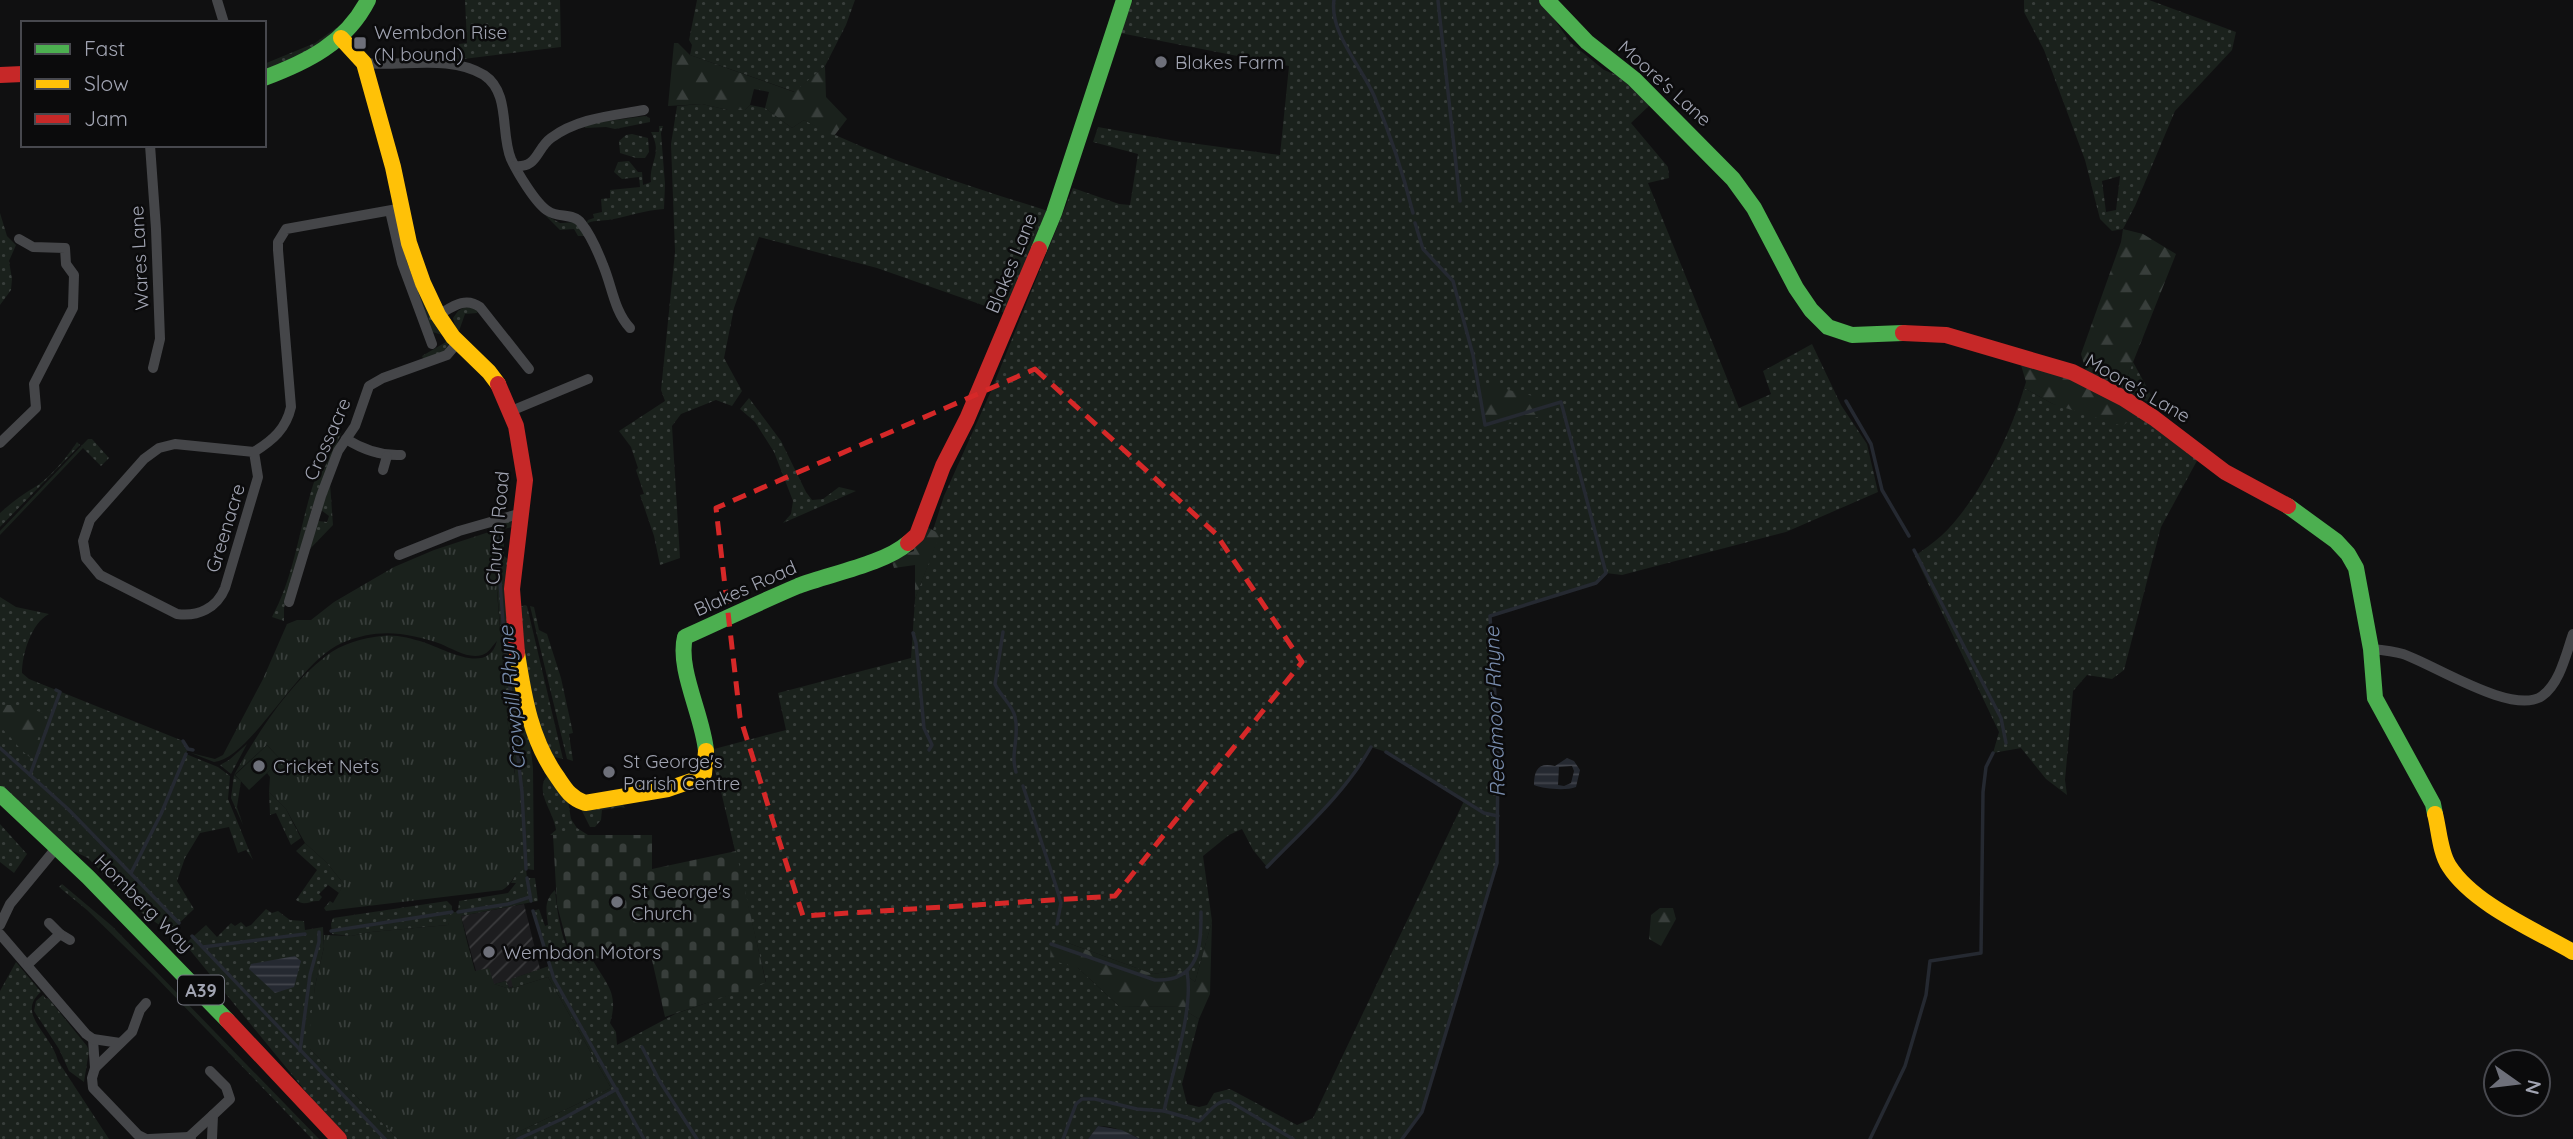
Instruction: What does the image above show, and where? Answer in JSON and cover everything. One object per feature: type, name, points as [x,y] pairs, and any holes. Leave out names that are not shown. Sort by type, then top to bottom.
[{"type":"street","points":[[217,0],[223,21]]},
{"type":"street","points":[[266,77],[319,54],[341,38],[358,19],[368,0]]},
{"type":"street","name":"Blakes Lane","points":[[917,535],[943,466],[967,419],[1055,213],[1124,0]]},
{"type":"street","name":"Moore's Lane","points":[[1547,0],[1587,42],[1634,79],[1733,179],[1754,208],[1811,310],[1828,327],[1852,335],[1946,335],[2072,372],[2123,398],[2190,443],[2225,472],[2284,503],[2336,541],[2356,568],[2371,649],[2375,698],[2433,804],[2447,864],[2475,893],[2573,952]]},
{"type":"street","name":"Church Road","points":[[341,38],[363,63],[384,131],[405,273],[432,344]]},
{"type":"street","points":[[363,63],[456,64],[487,77],[500,96],[509,152],[515,166],[546,210],[560,217],[571,216],[581,221],[603,263],[621,316],[630,328]]},
{"type":"street","points":[[0,75],[21,74]]},
{"type":"street","points":[[515,166],[522,167],[533,162],[545,142],[575,123],[644,110]]},
{"type":"street","name":"Wares Lane","points":[[150,147],[160,339],[153,368]]},
{"type":"street","points":[[254,452],[277,436],[287,421],[291,407],[279,270],[278,242],[281,235],[286,229],[396,209]]},
{"type":"street","name":"Church Road","points":[[396,209],[438,315],[458,342],[489,372],[500,387],[511,411],[524,464],[522,513],[512,589],[516,650],[530,721],[544,759],[573,799],[585,803],[677,786],[700,779]]},
{"type":"street","points":[[0,443],[36,408],[34,384],[73,307],[74,275],[66,264],[65,248],[33,247],[19,239]]},
{"type":"street","points":[[438,315],[461,302],[474,302],[529,369]]},
{"type":"street","name":"Crossacre","points":[[289,602],[311,523],[331,468],[355,426],[369,386],[383,378],[447,355],[458,342]]},
{"type":"street","points":[[511,411],[588,379]]},
{"type":"street","points":[[346,439],[357,446],[387,456],[401,455]]},
{"type":"street","name":"Greenacre","points":[[175,444],[254,452],[258,478],[247,518],[223,593],[208,609],[187,615],[171,612],[105,578],[91,566],[83,547],[87,526],[151,453],[166,445],[175,444]]},
{"type":"street","points":[[383,470],[387,456]]},
{"type":"street","points":[[399,555],[460,531],[522,513]]},
{"type":"street","name":"Blakes Road","points":[[700,779],[706,769],[706,755],[683,655],[685,637],[799,586],[902,548],[917,535]]},
{"type":"street","points":[[2371,649],[2402,654],[2500,697],[2531,702],[2545,694],[2558,677],[2573,634]]},
{"type":"street","name":"Homberg Way","points":[[0,794],[199,988],[339,1139]]},
{"type":"street","points":[[0,925],[9,904],[57,847]]},
{"type":"street","points":[[27,964],[65,937],[49,923]]},
{"type":"street","points":[[0,934],[86,1034],[93,1040],[120,1044]]},
{"type":"street","points":[[95,1068],[132,1032],[140,1010],[146,1003]]},
{"type":"street","points":[[93,1040],[93,1087],[138,1135],[147,1139],[190,1138],[230,1099],[226,1087],[210,1070]]},
{"type":"street","points":[[212,1139],[213,1115]]},
{"type":"highlighted area","points":[[1035,369],[1216,534],[1302,662],[1115,896],[803,916],[740,717],[716,508]]},
{"type":"shaded area","points":[[1567,758],[1574,761],[1580,770],[1576,787],[1555,789],[1534,785],[1538,768],[1545,765],[1555,766]],"holes":[[[1572,766],[1574,771],[1571,783],[1558,785],[1559,767]]]},
{"type":"shaded area","points":[[524,904],[540,969],[512,979],[514,986],[509,988],[506,981],[494,984],[476,971],[461,916]]},
{"type":"shaded area","points":[[295,956],[301,961],[294,987],[275,993],[249,969],[251,964]]},
{"type":"shaded area","points":[[1098,1126],[1122,1130],[1140,1139],[1088,1139]]},
{"type":"green space","points":[[465,0],[560,0],[561,47],[455,60],[455,53],[460,52],[459,44],[467,43]]},
{"type":"green space","points":[[697,0],[855,0],[846,25],[825,66],[795,92],[690,55],[692,45],[689,40]]},
{"type":"green space","points":[[1133,0],[1541,0],[1570,42],[1604,70],[1631,81],[1653,102],[1631,123],[1668,167],[1669,178],[1648,183],[1739,408],[1771,394],[1763,371],[1812,344],[1841,405],[1867,444],[1878,492],[1786,532],[1622,575],[1606,573],[1596,583],[1490,616],[1498,812],[1497,863],[1422,1112],[1402,1139],[1140,1139],[1120,1130],[1098,1126],[1088,1139],[503,1139],[611,1088],[548,977],[510,989],[494,984],[506,981],[509,988],[513,987],[511,979],[549,966],[533,911],[539,909],[545,926],[548,925],[547,902],[555,890],[561,930],[568,950],[578,963],[592,959],[610,990],[613,1004],[610,1023],[616,1032],[617,1045],[675,1014],[766,982],[714,766],[714,749],[786,730],[778,693],[911,658],[915,599],[939,535],[933,530],[944,496],[991,391],[1073,188],[1119,204],[1130,205],[1138,154],[1093,142],[1098,127],[1280,155],[1289,66],[1120,33]],"holes":[[[1371,747],[1386,752],[1464,801],[1313,1118],[1297,1125],[1230,1089],[1214,1093],[1207,1105],[1199,1107],[1187,1104],[1182,1084],[1199,1019],[1189,1013],[1186,1007],[1119,1006],[1078,968],[1060,940],[1153,974],[1180,970],[1195,982],[1212,921],[1203,856],[1229,835],[1242,829],[1253,850],[1267,867],[1336,795]]]},
{"type":"green space","points":[[2024,0],[2149,0],[2236,32],[2232,50],[2175,111],[2123,229],[2112,231],[2100,219],[2085,160],[2044,50],[2024,12]],"holes":[[[2120,176],[2116,210],[2106,212],[2102,181]]]},
{"type":"green space","points":[[336,28],[341,29],[311,51],[266,71],[266,63],[315,43]]},
{"type":"green space","points":[[674,43],[678,43],[690,55],[794,92],[825,66],[826,97],[847,119],[834,136],[804,120],[792,128],[765,108],[769,92],[754,89],[750,105],[745,110],[728,110],[702,104],[668,106]]},
{"type":"green space","points":[[702,104],[728,110],[745,110],[750,105],[765,108],[792,128],[804,120],[896,160],[1054,213],[1008,314],[877,268],[759,237],[734,308],[724,358],[742,391],[732,406],[716,400],[681,414],[672,426],[680,558],[660,565],[654,536],[640,495],[644,494],[636,470],[638,468],[631,447],[619,431],[665,401],[661,390],[675,252],[671,144],[677,106]]},
{"type":"green space","points":[[645,116],[650,118],[650,122],[615,129],[585,128],[586,124]]},
{"type":"green space","points":[[659,126],[663,126],[664,209],[586,224],[594,218],[593,214],[602,212],[601,199],[610,198],[610,190],[640,187],[639,177],[622,179],[614,172],[618,162],[629,161],[638,172],[642,172],[643,185],[651,182],[656,147],[651,132],[659,132]]},
{"type":"green space","points":[[632,134],[648,138],[649,152],[645,158],[620,153],[619,141]]},
{"type":"green space","points":[[0,213],[7,236],[16,245],[9,261],[11,290],[0,305]]},
{"type":"green space","points":[[545,215],[560,223],[577,222],[584,236],[578,236],[574,229],[560,230]]},
{"type":"green space","points":[[2123,229],[2143,234],[2176,254],[2122,390],[2087,375],[2081,354],[2121,242]]},
{"type":"green space","points":[[401,243],[428,305],[427,311],[435,325],[440,325],[449,343],[444,352],[424,360],[422,356],[446,342],[443,335],[432,332],[415,290]]},
{"type":"green space","points":[[466,306],[478,310],[477,313],[465,314],[459,331],[453,318]]},
{"type":"green space","points":[[2133,362],[2157,406],[2122,390]]},
{"type":"green space","points":[[2021,365],[2068,374],[2140,414],[2122,426],[2053,404],[2024,388],[2026,382]]},
{"type":"green space","points":[[1481,383],[1553,401],[1553,413],[1498,427],[1478,420],[1474,390]]},
{"type":"green space","points":[[2024,388],[2053,404],[2140,414],[2199,457],[2161,527],[2124,670],[2112,679],[2087,675],[2073,691],[2065,780],[2067,795],[2046,779],[2021,748],[1993,753],[1999,732],[1915,556],[1941,536],[1980,487],[2011,426]]},
{"type":"green space","points":[[749,398],[781,441],[812,500],[823,499],[839,487],[856,491],[783,523],[791,514],[793,501],[774,452],[755,422],[740,409]]},
{"type":"green space","points":[[341,433],[312,508],[284,608],[284,621],[272,617],[293,563],[319,468],[324,469],[337,438],[333,435]]},
{"type":"green space","points":[[88,439],[92,439],[109,458],[101,466],[83,448],[0,535],[0,531]]},
{"type":"green space","points":[[77,442],[80,445],[0,527],[0,513],[41,483]]},
{"type":"green space","points":[[330,483],[333,525],[307,552],[318,521],[327,522],[329,516],[321,510]]},
{"type":"green space","points":[[517,520],[520,525],[504,529],[504,556],[509,560],[533,768],[534,870],[526,869],[527,878],[535,878],[538,901],[461,916],[467,942],[458,912],[459,901],[508,893],[516,883],[511,883],[517,873],[515,772],[509,738],[492,525]]},
{"type":"green space","points":[[927,527],[940,534],[915,599],[915,565],[894,568],[891,559],[914,551],[913,546]]},
{"type":"green space","points":[[492,531],[509,738],[518,793],[522,871],[502,890],[326,911],[324,908],[330,901],[333,903],[344,884],[326,862],[305,843],[286,809],[269,792],[270,777],[267,773],[281,760],[267,745],[234,775],[253,743],[274,711],[299,681],[326,656],[345,645],[374,637],[397,636],[475,659],[485,657],[497,641],[487,653],[477,656],[466,655],[441,644],[404,634],[355,638],[325,653],[291,688],[259,728],[228,757],[214,762],[191,753],[215,759],[223,755],[263,679],[287,624],[297,620],[311,620],[334,602],[394,567],[434,550]]},
{"type":"green space","points":[[0,597],[16,607],[49,614],[37,624],[26,649],[22,673],[29,679],[183,741],[188,749],[186,754],[218,767],[230,776],[228,799],[253,860],[246,850],[238,853],[229,827],[200,833],[185,858],[177,881],[194,909],[174,928],[169,929],[158,924],[142,913],[88,858],[65,847],[0,788]]},
{"type":"green space","points":[[525,605],[563,759],[550,756],[541,738],[524,678],[520,607]]},
{"type":"green space","points":[[530,606],[534,607],[539,630],[547,634],[561,678],[573,733],[569,734],[573,761],[567,759]]},
{"type":"green space","points":[[0,705],[20,705],[43,713],[45,719],[31,758],[0,727]]},
{"type":"green space","points":[[247,744],[231,774],[220,765],[229,760]]},
{"type":"green space","name":"Cricket Nets","points":[[267,745],[281,760],[249,790],[235,775]]},
{"type":"green space","points":[[234,775],[241,781],[237,807],[243,825],[231,798]]},
{"type":"green space","points":[[547,776],[568,801],[571,819],[577,828],[588,835],[550,835],[556,830],[544,795]]},
{"type":"green space","points":[[269,792],[286,809],[301,838],[291,845],[276,813],[270,815]]},
{"type":"green space","points":[[622,803],[625,808],[602,810],[601,820],[595,827],[590,827],[582,811],[584,809]]},
{"type":"green space","points":[[0,824],[27,854],[14,873],[0,862]]},
{"type":"green space","points":[[553,835],[652,835],[652,869],[736,851],[766,983],[665,1017],[649,947],[575,963],[571,958],[557,905]]},
{"type":"green space","points":[[305,843],[326,862],[344,884],[339,893],[328,885],[319,894],[322,897],[319,901],[305,903],[296,900],[317,870],[296,851]]},
{"type":"green space","points":[[62,884],[112,926],[319,1139],[312,1139],[154,975],[87,910],[59,887]]},
{"type":"green space","points":[[447,901],[452,906],[452,917],[448,925],[351,936],[332,934],[333,918]]},
{"type":"green space","points":[[1660,908],[1673,908],[1676,919],[1661,946],[1649,939],[1651,915]]},
{"type":"green space","points":[[266,909],[272,913],[278,911],[290,920],[304,921],[305,930],[323,927],[324,947],[315,986],[310,1049],[398,1139],[348,1139],[325,1115],[185,944],[206,925],[217,937],[231,923],[235,926],[241,922],[246,927],[251,925]]},
{"type":"green space","points":[[452,912],[458,912],[460,916],[475,971],[489,968],[494,984],[510,989],[548,977],[611,1088],[503,1139],[398,1139],[310,1049],[309,1035],[315,986],[324,935],[351,936],[448,925]]},
{"type":"green space","points":[[1212,921],[1210,994],[1199,1019],[1189,1013],[1186,1007],[1119,1006],[1078,968],[1050,960],[1051,944],[1060,940],[1153,974],[1180,970],[1195,982]]},
{"type":"green space","points":[[16,962],[41,992],[34,1000],[33,1016],[58,1061],[109,1139],[0,1139],[0,991]]},
{"type":"green space","points":[[43,995],[87,1046],[89,1051],[84,1082],[69,1071],[59,1049],[34,1011],[36,1001]]},
{"type":"waterway","name":"Reedmoor Rhyne","points":[[1334,0],[1337,25],[1381,112],[1413,213]]},
{"type":"waterway","points":[[1438,1],[1460,201]]},
{"type":"waterway","name":"Reedmoor Rhyne","points":[[1402,1139],[1422,1112],[1497,863],[1498,745],[1490,616],[1596,583],[1606,573],[1561,402],[1485,425],[1473,355],[1453,281],[1423,249],[1415,223]]},
{"type":"waterway","points":[[1846,401],[1871,444],[1882,490],[1909,536]]},
{"type":"waterway","name":"Crowpill Rhyne","points":[[496,528],[504,635],[522,792],[526,869]]},
{"type":"waterway","points":[[1914,550],[2001,718],[2006,743]]},
{"type":"waterway","points":[[1003,632],[995,684],[1015,717],[1016,772]]},
{"type":"waterway","points":[[913,633],[924,728],[932,745],[929,750]]},
{"type":"waterway","points":[[30,775],[60,692],[56,690]]},
{"type":"waterway","points":[[183,741],[188,749],[193,750]]},
{"type":"waterway","points":[[1267,867],[1336,795],[1371,747]]},
{"type":"waterway","points":[[0,748],[68,809],[179,923]]},
{"type":"waterway","points":[[1386,752],[1484,813],[1498,816]]},
{"type":"waterway","points":[[1870,1139],[1905,1066],[1926,995],[1930,961],[1981,953],[1983,792],[1986,767],[1993,753]]},
{"type":"waterway","points":[[131,873],[161,814],[186,754]]},
{"type":"waterway","points":[[1023,786],[1061,903],[1057,924]]},
{"type":"waterway","name":"Crowpill Rhyne","points":[[527,878],[531,901]]},
{"type":"waterway","points":[[458,912],[508,904],[530,897]]},
{"type":"waterway","name":"Crowpill Rhyne","points":[[533,911],[554,979],[644,1139]]},
{"type":"waterway","points":[[331,931],[452,912]]},
{"type":"waterway","points":[[1051,944],[1155,980],[1170,979],[1181,975],[1195,960],[1200,937],[1201,912]]},
{"type":"waterway","points":[[300,1051],[310,975],[319,932]]},
{"type":"waterway","points":[[203,947],[305,934]]},
{"type":"waterway","points":[[192,936],[385,1139]]},
{"type":"waterway","points":[[1164,1111],[1185,1022],[1187,972]]},
{"type":"waterway","points":[[642,1047],[659,1080],[697,1139]]},
{"type":"waterway","points":[[518,1139],[617,1089]]},
{"type":"waterway","points":[[1063,1139],[1076,1104],[1082,1099],[1164,1111],[1199,1121],[1216,1105],[1229,1101],[1293,1139]]},
{"type":"traffic: fast","points":[[266,77],[324,49],[349,28],[368,0]]},
{"type":"traffic: fast","points":[[1039,249],[1054,213],[1124,0]]},
{"type":"traffic: fast","points":[[1547,0],[1587,42],[1634,79],[1733,179],[1754,208],[1796,288],[1811,310],[1828,327],[1852,335],[1903,333]]},
{"type":"traffic: fast","points":[[2288,506],[2336,541],[2356,568],[2371,649],[2375,698],[2433,804],[2435,814]]},
{"type":"traffic: fast","points":[[706,751],[684,663],[685,637],[798,586],[885,557],[908,543]]},
{"type":"traffic: fast","points":[[0,794],[88,877],[227,1020]]},
{"type":"traffic: slow","points":[[341,38],[364,63],[393,167],[409,243],[423,283],[438,315],[453,337],[498,384]]},
{"type":"traffic: slow","points":[[517,653],[526,703],[541,749],[564,786],[580,801],[585,803],[668,789],[697,779],[704,774],[706,751]]},
{"type":"traffic: slow","points":[[2435,814],[2444,855],[2460,880],[2506,915],[2573,952]]},
{"type":"traffic: jam","points":[[0,75],[21,74]]},
{"type":"traffic: jam","points":[[908,543],[917,535],[943,466],[967,419],[1039,249]]},
{"type":"traffic: jam","points":[[1903,333],[1946,335],[2072,372],[2123,398],[2225,472],[2288,506]]},
{"type":"traffic: jam","points":[[498,384],[516,426],[525,480],[512,589],[517,653]]},
{"type":"traffic: jam","points":[[227,1020],[339,1139]]},
{"type":"place","name":"Wembdon Rise (N bound)","points":[[360,43]]},
{"type":"place","name":"Blakes Farm","points":[[1161,62]]},
{"type":"place","name":"Cricket Nets","points":[[259,766]]},
{"type":"place","name":"St George's Parish Centre","points":[[609,772]]},
{"type":"place","name":"St George's Church","points":[[617,902]]},
{"type":"place","name":"Wembdon Motors","points":[[489,952]]}]
